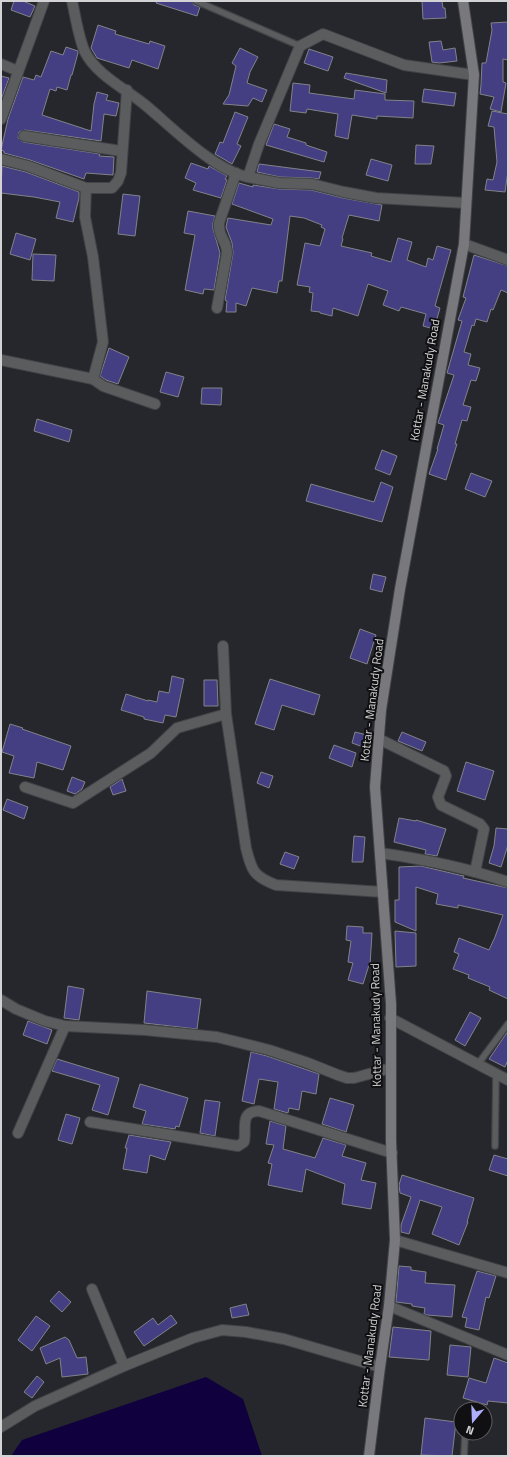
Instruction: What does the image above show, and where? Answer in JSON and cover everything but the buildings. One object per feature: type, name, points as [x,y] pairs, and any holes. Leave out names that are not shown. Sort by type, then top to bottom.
[{"type":"main road","name":"Kottar - Manakudy Road","points":[[370,1456],[380,1366],[389,1306],[395,1240],[392,1153],[391,1004],[375,787],[381,710],[400,589],[464,244],[474,75],[463,1]]},
{"type":"street","points":[[1,119],[44,1]]},
{"type":"street","points":[[72,1],[84,51],[100,72],[126,90],[165,121],[196,150],[236,173],[279,183],[312,184],[376,198],[466,203]]},
{"type":"street","points":[[248,177],[259,144],[300,46],[323,34],[404,65],[474,75]]},
{"type":"street","points":[[1,64],[18,71]]},
{"type":"street","points":[[1,159],[28,166],[86,188],[112,188],[121,172],[121,151],[126,90]]},
{"type":"street","points":[[24,136],[121,151]]},
{"type":"street","points":[[217,308],[227,248],[218,231],[219,223],[236,173]]},
{"type":"street","points":[[86,188],[85,217],[93,257],[103,342],[92,379]]},
{"type":"street","points":[[464,244],[508,260]]},
{"type":"street","points":[[1,360],[92,379],[103,386],[155,404]]},
{"type":"street","points":[[223,646],[226,714],[246,848],[250,862],[256,874],[260,878],[276,885],[383,892]]},
{"type":"street","points":[[25,787],[73,803],[151,753],[177,728],[226,714]]},
{"type":"street","points":[[379,739],[444,771],[446,776],[438,797],[441,805],[480,824],[484,829],[475,872]]},
{"type":"street","points":[[380,853],[423,859],[508,882]]},
{"type":"street","points":[[1,1000],[16,1009],[65,1026],[145,1030],[217,1037],[269,1050],[347,1078],[354,1078],[391,1068]]},
{"type":"street","points":[[390,1018],[508,1080]]},
{"type":"street","points":[[18,1133],[65,1026]]},
{"type":"street","points":[[90,1122],[238,1146],[244,1142],[245,1119],[247,1115],[252,1111],[259,1111],[392,1153]]},
{"type":"street","points":[[395,1240],[508,1272]]},
{"type":"street","points":[[92,1289],[124,1366]]},
{"type":"street","points":[[389,1306],[508,1355]]},
{"type":"street","points":[[1,1427],[35,1406],[124,1366],[193,1338],[222,1330],[246,1332],[284,1339],[380,1366]]},
{"type":"lane","points":[[196,1],[300,46]]},
{"type":"lane","points":[[478,1064],[508,1024]]},
{"type":"lane","points":[[495,1146],[496,1074]]},
{"type":"lane","points":[[464,1456],[465,1441]]},
{"type":"shaded area","points":[[206,1377],[243,1399],[262,1456],[11,1456],[22,1440]]}]
